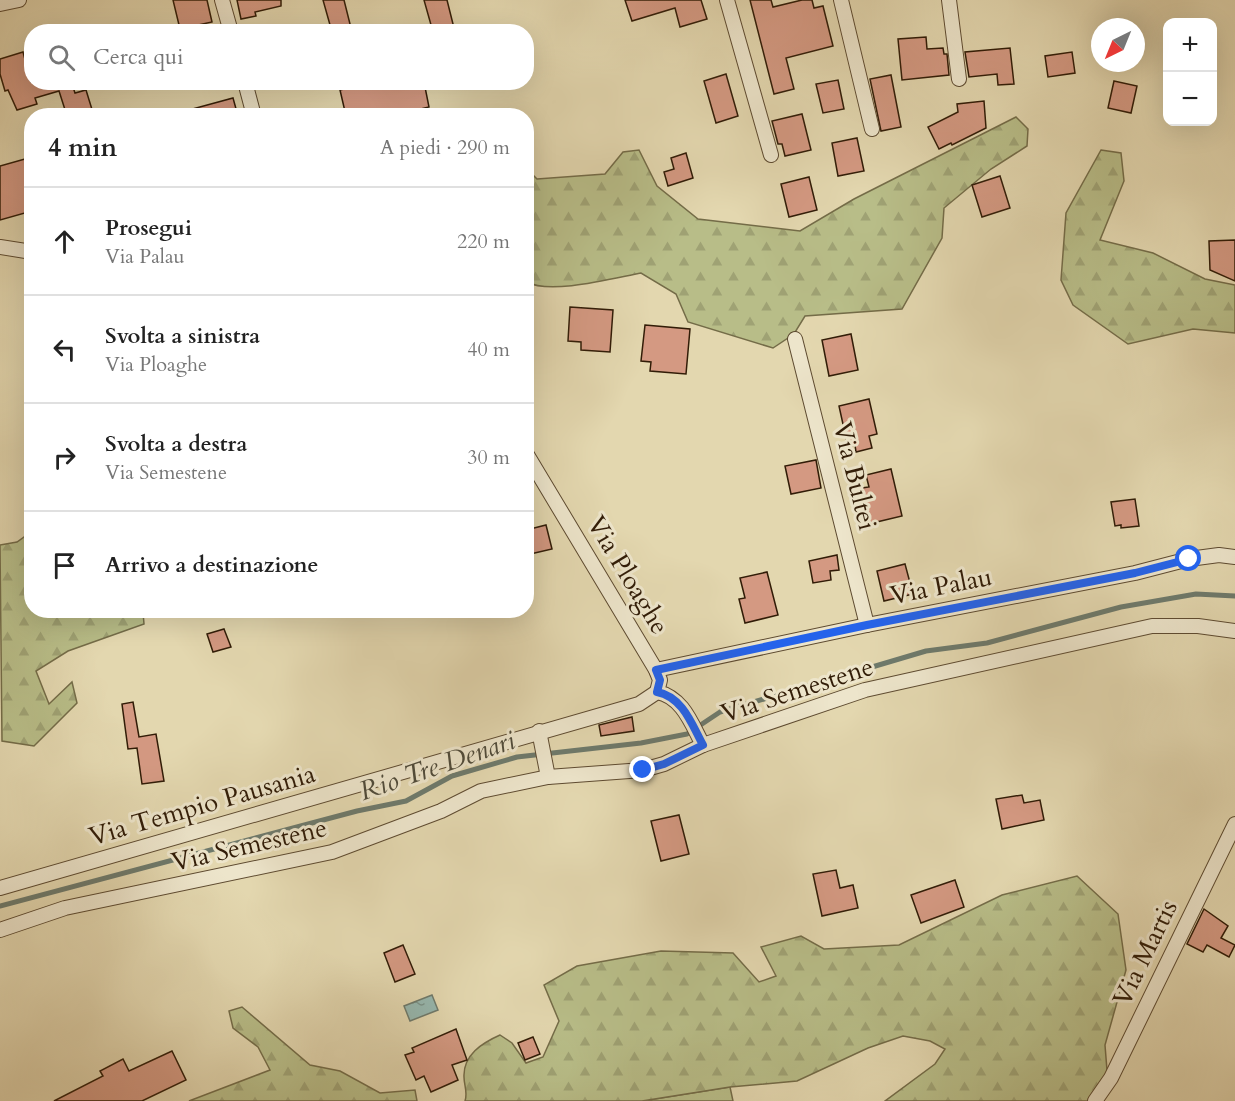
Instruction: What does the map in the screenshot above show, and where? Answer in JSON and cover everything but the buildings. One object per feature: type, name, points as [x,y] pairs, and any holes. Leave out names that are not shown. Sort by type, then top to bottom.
[{"type":"street","points":[[0,4],[18,0]]},
{"type":"street","points":[[222,0],[229,24]]},
{"type":"street","points":[[727,0],[771,155]]},
{"type":"street","points":[[841,0],[872,129]]},
{"type":"street","points":[[949,0],[959,79]]},
{"type":"street","points":[[247,90],[252,108]]},
{"type":"street","points":[[0,247],[24,251]]},
{"type":"street","name":"Via Bultei","points":[[795,339],[867,625]]},
{"type":"street","name":"Via Ploaghe","points":[[534,466],[656,670],[660,680],[657,692]]},
{"type":"street","name":"Via Palau","points":[[656,670],[867,625],[1135,573],[1201,557],[1235,556]]},
{"type":"street","name":"Via Semestene","points":[[0,930],[65,908],[332,852],[441,811],[482,791],[548,777],[643,770],[664,764],[703,745],[865,690],[1152,626],[1198,626],[1235,631]]},
{"type":"street","points":[[657,692],[670,696],[681,706],[703,745]]},
{"type":"street","name":"Via Tempio Pausania","points":[[0,888],[639,704],[657,692]]},
{"type":"street","points":[[539,731],[548,777]]},
{"type":"street","name":"Via Martis","points":[[1095,1101],[1111,1078],[1235,824]]},
{"type":"green space","points":[[1016,117],[1028,129],[1027,146],[991,169],[944,208],[942,238],[902,309],[805,316],[794,334],[773,348],[688,322],[676,294],[641,273],[566,286],[534,285],[534,176],[537,179],[605,174],[623,152],[639,150],[657,186],[698,219],[800,231],[854,199]]},
{"type":"green space","points":[[1101,150],[1121,153],[1124,181],[1100,240],[1153,253],[1205,279],[1235,285],[1235,333],[1193,329],[1128,344],[1073,305],[1061,280],[1066,213]]},
{"type":"green space","points":[[24,537],[24,618],[144,618],[144,624],[68,651],[36,671],[49,704],[72,682],[77,703],[34,746],[2,741],[0,545],[17,542]]},
{"type":"green space","points":[[1077,876],[1118,914],[1126,970],[1105,1045],[1108,1083],[1094,1101],[885,1101],[935,1064],[945,1049],[930,1041],[903,1036],[868,1048],[797,1081],[730,1087],[642,1101],[465,1101],[464,1077],[467,1062],[475,1051],[487,1042],[500,1035],[512,1043],[526,1063],[543,1057],[559,1021],[544,985],[577,966],[661,951],[733,953],[759,982],[776,976],[761,947],[801,936],[824,949],[899,945],[1002,895]]},
{"type":"green space","points":[[242,1007],[310,1065],[340,1071],[380,1093],[415,1090],[417,1101],[189,1101],[270,1070],[258,1047],[233,1028],[229,1011]]},
{"type":"green space","points":[[730,1087],[733,1101],[642,1101]]},
{"type":"water","points":[[432,995],[438,1010],[410,1021],[404,1006]]},
{"type":"waterway","name":"Rio Tre Denari","points":[[0,906],[357,811],[406,801],[452,776],[517,757],[641,743],[687,734],[720,712],[926,651],[987,643],[1121,607],[1196,594],[1235,596]]},
{"type":"route","points":[[643,770],[676,759],[703,745],[681,706],[670,696],[657,692],[660,680],[656,670],[867,625],[1135,573],[1189,559]]}]
